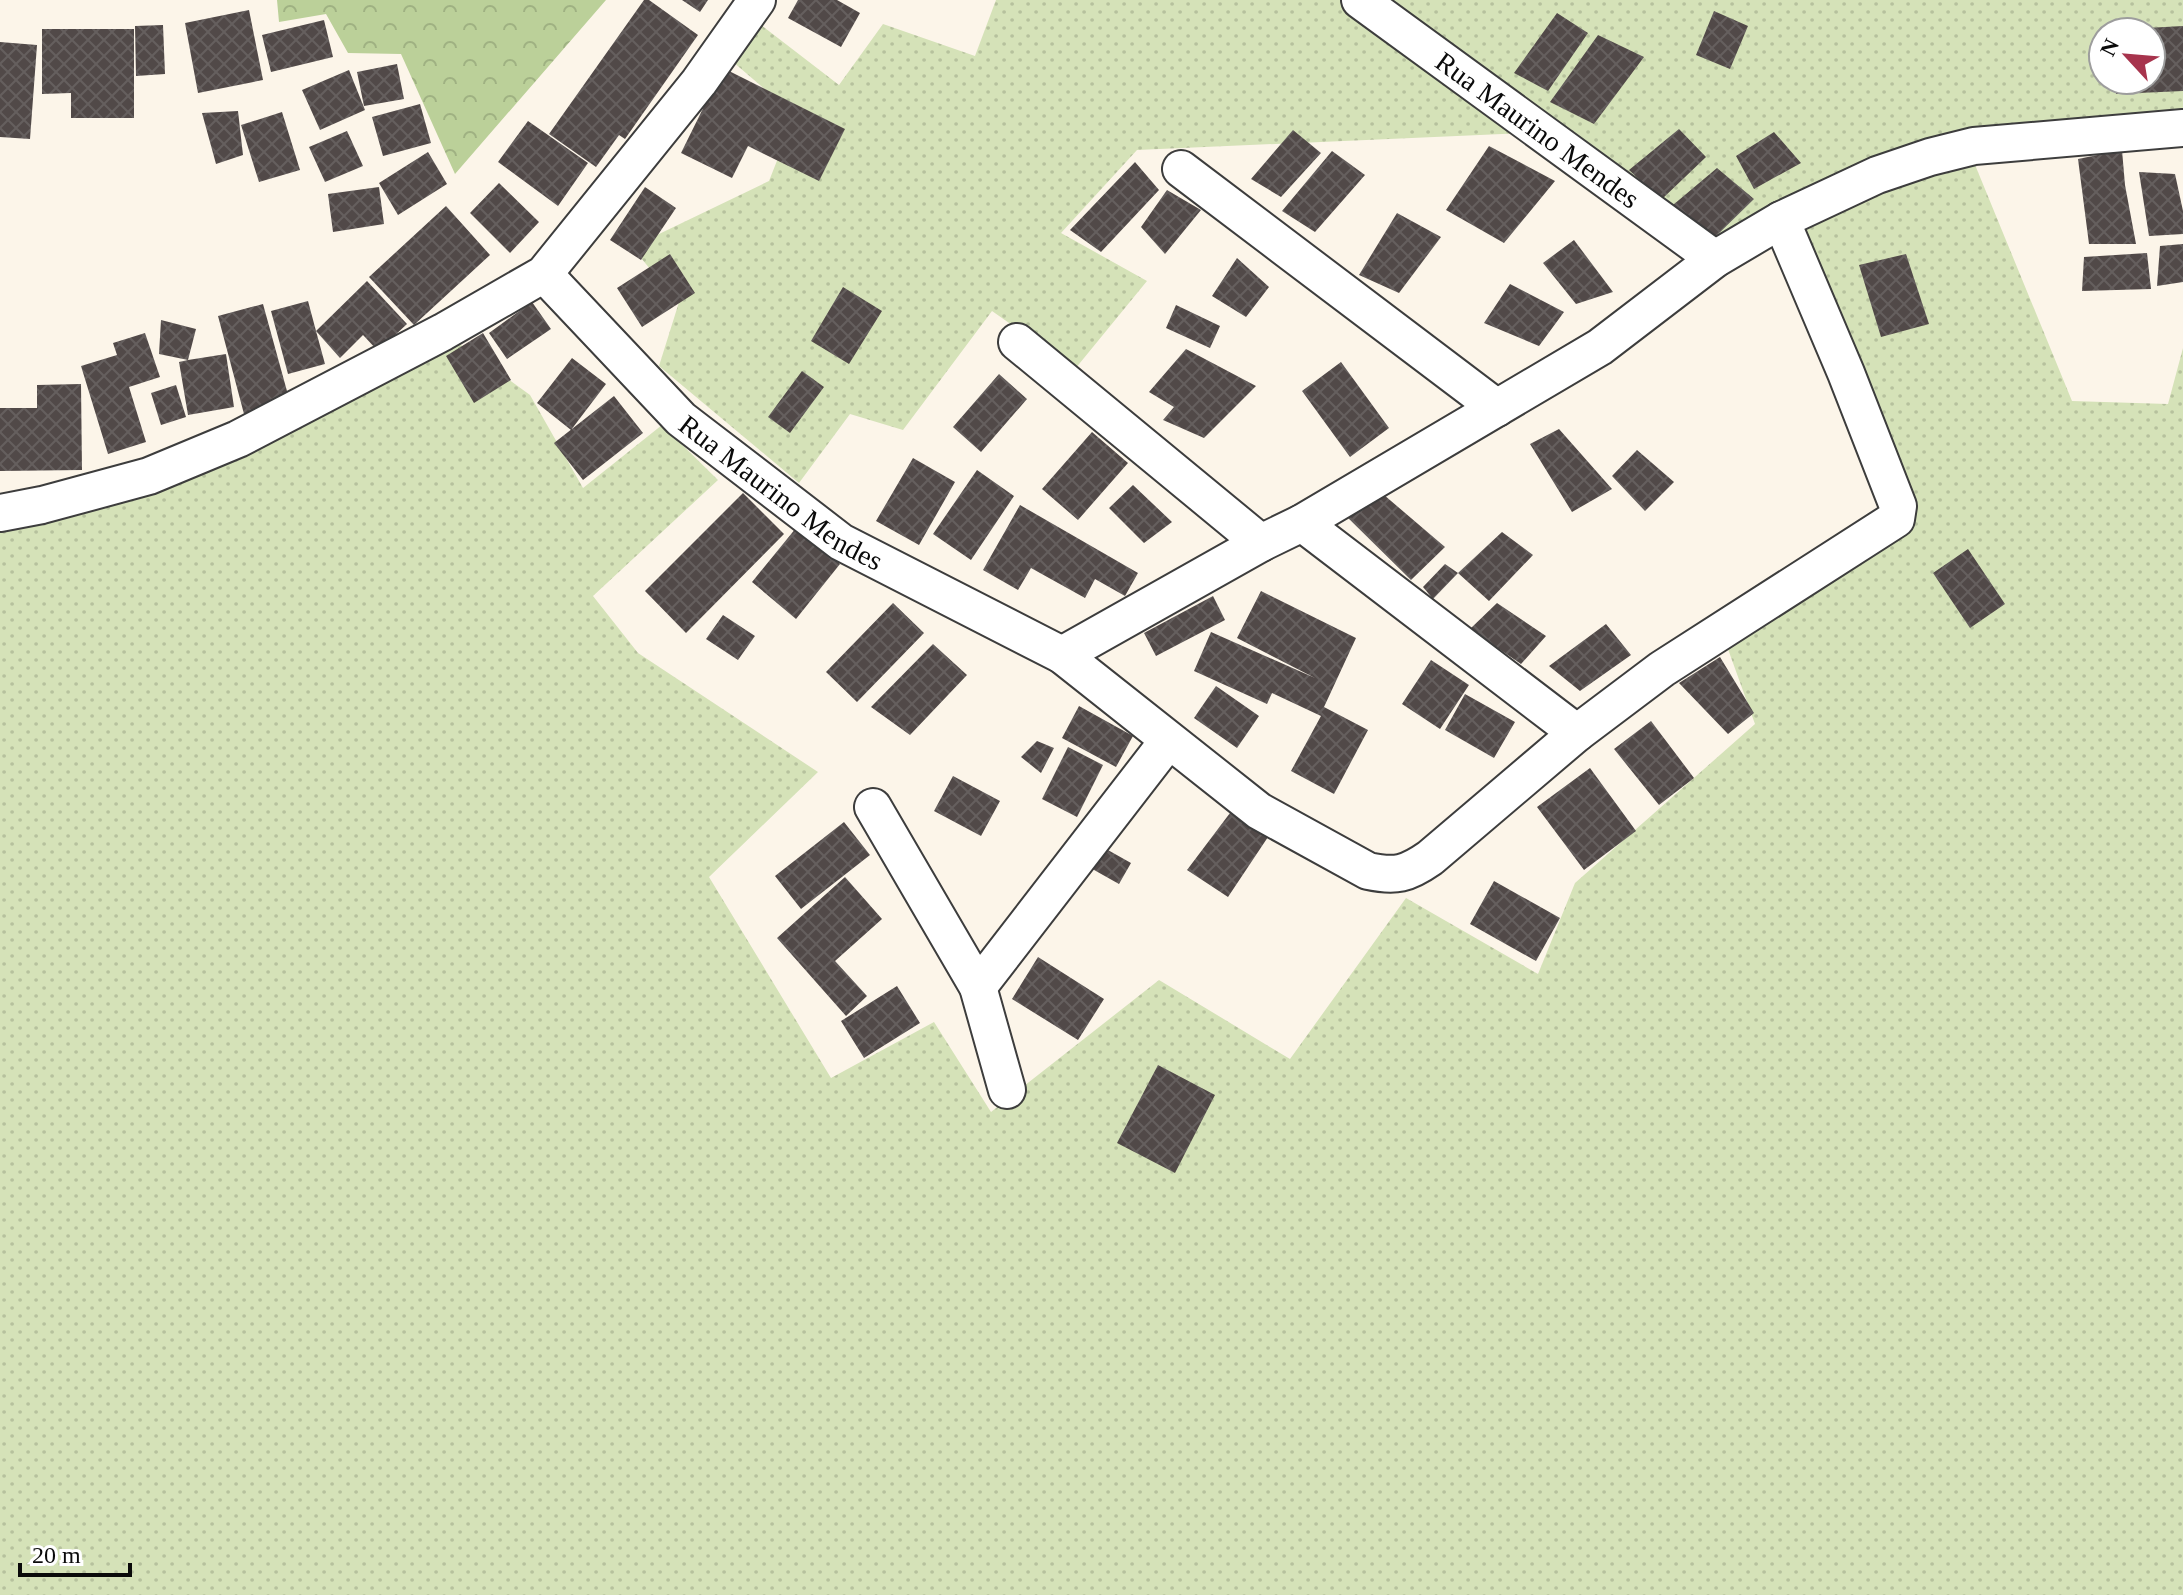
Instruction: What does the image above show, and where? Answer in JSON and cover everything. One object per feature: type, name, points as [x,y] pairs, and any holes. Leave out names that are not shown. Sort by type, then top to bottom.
[{"type":"street","points":[[0,513],[149,476],[238,439],[443,332],[544,274],[699,82],[757,0]]},
{"type":"street","name":"Rua Maurino Mendes","points":[[1360,0],[1715,259]]},
{"type":"street","points":[[1062,655],[1302,523],[1600,347],[1715,259],[1781,220],[1877,175],[1974,146],[2183,128]]},
{"type":"street","points":[[1181,169],[1497,408]]},
{"type":"street","points":[[1302,523],[1577,733],[1662,669],[1896,519],[1898,506],[1781,220]]},
{"type":"street","name":"Rua Maurino Mendes","points":[[544,274],[681,419],[841,542],[1062,655],[1259,811],[1368,871],[1388,875],[1412,871],[1577,733]]},
{"type":"street","points":[[1017,342],[1261,543]]},
{"type":"street","points":[[978,987],[1168,741]]},
{"type":"street","points":[[873,807],[978,987],[1007,1090]]},
{"type":"green space","points":[[277,0],[606,0],[455,174],[401,54],[348,53],[326,14],[279,22]]},
{"type":"green space","points":[[996,0],[2183,0],[2183,118],[1928,141],[1704,267],[1525,133],[1137,150],[1061,233],[1147,281],[1075,369],[992,311],[903,430],[850,414],[799,483],[659,366],[685,283],[655,275],[632,247],[769,181],[795,115],[725,55],[752,18],[839,85],[883,24],[975,56]]},
{"type":"green space","points":[[1971,155],[2072,401],[2168,404],[2183,348],[2183,1595],[0,1595],[0,528],[26,528],[238,439],[443,332],[530,395],[583,488],[662,425],[718,480],[593,596],[638,653],[818,772],[709,877],[831,1078],[934,1022],[991,1112],[1159,980],[1290,1059],[1406,898],[1538,974],[1575,883],[1755,724],[1724,638],[1910,524],[1796,226]]},
{"type":"building","points":[[644,0],[649,0],[698,35],[625,139],[619,135],[596,167],[549,134]]},
{"type":"building","points":[[682,0],[708,0],[700,12]]},
{"type":"building","points":[[798,0],[837,0],[860,13],[841,47],[788,18]]},
{"type":"building","points":[[249,10],[263,80],[198,93],[185,23]]},
{"type":"building","points":[[1714,11],[1748,26],[1730,69],[1696,55]]},
{"type":"building","points":[[1557,13],[1588,33],[1548,91],[1514,73]]},
{"type":"building","points":[[324,20],[333,57],[271,72],[262,35]]},
{"type":"building","points":[[163,25],[165,74],[136,76],[135,26]]},
{"type":"building","points":[[2183,26],[2183,91],[2167,92],[2167,27]]},
{"type":"building","points":[[42,29],[134,29],[134,118],[71,118],[71,93],[42,94]]},
{"type":"building","points":[[1598,35],[1644,57],[1594,124],[1550,102]]},
{"type":"building","points":[[0,42],[37,45],[30,139],[0,137]]},
{"type":"building","points":[[397,64],[404,99],[364,106],[357,72]]},
{"type":"building","points":[[723,68],[845,129],[819,181],[748,146],[732,178],[681,153]]},
{"type":"building","points":[[349,70],[365,110],[320,130],[302,90]]},
{"type":"building","points":[[420,104],[431,143],[383,156],[372,117]]},
{"type":"building","points":[[238,111],[243,155],[216,164],[202,113]]},
{"type":"building","points":[[282,112],[300,170],[259,182],[241,125]]},
{"type":"building","points":[[528,121],[588,163],[558,206],[498,162]]},
{"type":"building","points":[[1679,129],[1706,157],[1661,200],[1629,170]]},
{"type":"building","points":[[1293,130],[1321,153],[1281,197],[1251,179]]},
{"type":"building","points":[[347,131],[363,166],[325,182],[309,147]]},
{"type":"building","points":[[1774,132],[1801,163],[1754,189],[1736,156]]},
{"type":"building","points":[[1489,146],[1555,181],[1504,243],[1446,210]]},
{"type":"building","points":[[2122,150],[2136,244],[2089,244],[2078,159]]},
{"type":"building","points":[[1332,151],[1365,175],[1315,232],[1282,211]]},
{"type":"building","points":[[428,152],[447,184],[398,215],[379,183]]},
{"type":"building","points":[[1135,162],[1159,190],[1101,252],[1070,230]]},
{"type":"building","points":[[1717,168],[1754,199],[1712,240],[1673,205]]},
{"type":"building","points":[[2139,172],[2175,174],[2183,211],[2183,234],[2149,236]]},
{"type":"building","points":[[499,183],[539,222],[510,253],[470,213]]},
{"type":"building","points":[[379,187],[384,224],[333,232],[328,194]]},
{"type":"building","points":[[645,187],[676,208],[641,260],[610,240]]},
{"type":"building","points":[[1167,190],[1201,210],[1165,254],[1141,227]]},
{"type":"building","points":[[446,206],[490,255],[414,325],[369,277]]},
{"type":"building","points":[[1397,213],[1441,237],[1399,293],[1359,275]]},
{"type":"building","points":[[1574,240],[1613,292],[1576,304],[1543,263]]},
{"type":"building","points":[[2183,244],[2183,282],[2157,286],[2160,246]]},
{"type":"building","points":[[2147,253],[2151,289],[2082,291],[2084,257]]},
{"type":"building","points":[[670,254],[695,293],[642,327],[617,288]]},
{"type":"building","points":[[1906,254],[1929,324],[1881,337],[1859,265]]},
{"type":"building","points":[[1237,258],[1269,287],[1246,317],[1212,296]]},
{"type":"building","points":[[367,281],[407,324],[378,351],[363,335],[340,358],[316,331]]},
{"type":"building","points":[[1510,284],[1564,312],[1539,346],[1484,323]]},
{"type":"building","points":[[843,287],[882,311],[849,364],[811,341]]},
{"type":"building","points":[[308,301],[325,364],[288,374],[271,311]]},
{"type":"building","points":[[532,302],[551,329],[507,359],[489,333]]},
{"type":"building","points":[[263,304],[290,402],[244,414],[218,316]]},
{"type":"building","points":[[1176,305],[1220,326],[1210,348],[1166,328]]},
{"type":"building","points":[[161,320],[196,329],[188,360],[159,354]]},
{"type":"building","points":[[145,333],[160,377],[129,387],[146,442],[108,454],[81,366],[117,355],[113,343]]},
{"type":"building","points":[[483,333],[511,380],[474,403],[446,356]]},
{"type":"building","points":[[1186,349],[1256,386],[1204,438],[1163,420],[1174,407],[1149,392]]},
{"type":"building","points":[[226,354],[234,407],[188,415],[179,362]]},
{"type":"building","points":[[572,358],[606,384],[571,430],[537,403]]},
{"type":"building","points":[[1341,362],[1389,428],[1350,457],[1302,391]]},
{"type":"building","points":[[802,371],[824,387],[790,433],[768,417]]},
{"type":"building","points":[[999,374],[1027,399],[981,452],[953,427]]},
{"type":"building","points":[[81,384],[82,470],[0,471],[0,408],[37,408],[37,385]]},
{"type":"building","points":[[176,385],[186,417],[161,425],[151,393]]},
{"type":"building","points":[[614,396],[643,433],[583,480],[554,443]]},
{"type":"building","points":[[1559,429],[1612,489],[1572,512],[1530,444]]},
{"type":"building","points":[[1092,432],[1128,463],[1078,520],[1042,489]]},
{"type":"building","points":[[1637,450],[1674,482],[1645,511],[1612,476]]},
{"type":"building","points":[[913,458],[955,482],[919,545],[876,521]]},
{"type":"building","points":[[977,470],[1014,496],[971,560],[933,534]]},
{"type":"building","points":[[1133,485],[1172,522],[1144,543],[1109,508]]},
{"type":"building","points":[[1377,489],[1445,547],[1411,580],[1341,511]]},
{"type":"building","points":[[743,493],[784,534],[686,633],[645,591]]},
{"type":"building","points":[[1020,505],[1138,573],[1125,596],[1095,579],[1085,598],[1031,568],[1018,590],[983,570]]},
{"type":"building","points":[[796,528],[840,564],[796,619],[752,582]]},
{"type":"building","points":[[1502,532],[1533,555],[1489,601],[1458,573]]},
{"type":"building","points":[[1968,549],[2005,604],[1970,628],[1933,573]]},
{"type":"building","points":[[1445,564],[1458,573],[1433,599],[1423,587]]},
{"type":"building","points":[[1261,591],[1356,638],[1324,707],[1368,730],[1334,794],[1291,771],[1321,716],[1272,693],[1267,704],[1194,671],[1211,632],[1315,678],[1237,638]]},
{"type":"building","points":[[1213,596],[1225,620],[1156,656],[1144,633]]},
{"type":"building","points":[[893,603],[924,633],[857,702],[826,672]]},
{"type":"building","points":[[1497,603],[1546,636],[1521,664],[1470,629]]},
{"type":"building","points":[[723,615],[755,636],[738,660],[706,639]]},
{"type":"building","points":[[1606,624],[1631,655],[1580,691],[1549,666]]},
{"type":"building","points":[[933,644],[967,675],[910,735],[871,707]]},
{"type":"building","points":[[1720,657],[1754,713],[1728,734],[1679,683]]},
{"type":"building","points":[[1431,660],[1469,685],[1440,729],[1402,704]]},
{"type":"building","points":[[1216,686],[1259,716],[1237,748],[1194,718]]},
{"type":"building","points":[[1465,694],[1515,722],[1494,758],[1445,730]]},
{"type":"building","points":[[1079,706],[1133,736],[1116,767],[1062,738]]},
{"type":"building","points":[[1651,721],[1694,778],[1659,805],[1614,749]]},
{"type":"building","points":[[1037,741],[1054,748],[1041,773],[1021,757]]},
{"type":"building","points":[[1068,747],[1103,765],[1077,817],[1042,799]]},
{"type":"building","points":[[1590,768],[1636,831],[1584,870],[1537,807]]},
{"type":"building","points":[[953,776],[1000,801],[981,836],[934,811]]},
{"type":"building","points":[[1233,809],[1272,831],[1228,897],[1187,870]]},
{"type":"building","points":[[844,822],[870,855],[801,909],[775,876]]},
{"type":"building","points":[[1099,845],[1131,863],[1119,884],[1087,866]]},
{"type":"building","points":[[845,877],[882,919],[835,961],[867,996],[846,1016],[777,938]]},
{"type":"building","points":[[1494,881],[1560,918],[1536,961],[1470,924]]},
{"type":"building","points":[[1038,957],[1104,999],[1078,1040],[1012,999]]},
{"type":"building","points":[[897,986],[920,1023],[864,1058],[841,1021]]},
{"type":"building","points":[[1158,1065],[1215,1095],[1175,1173],[1117,1143]]}]
